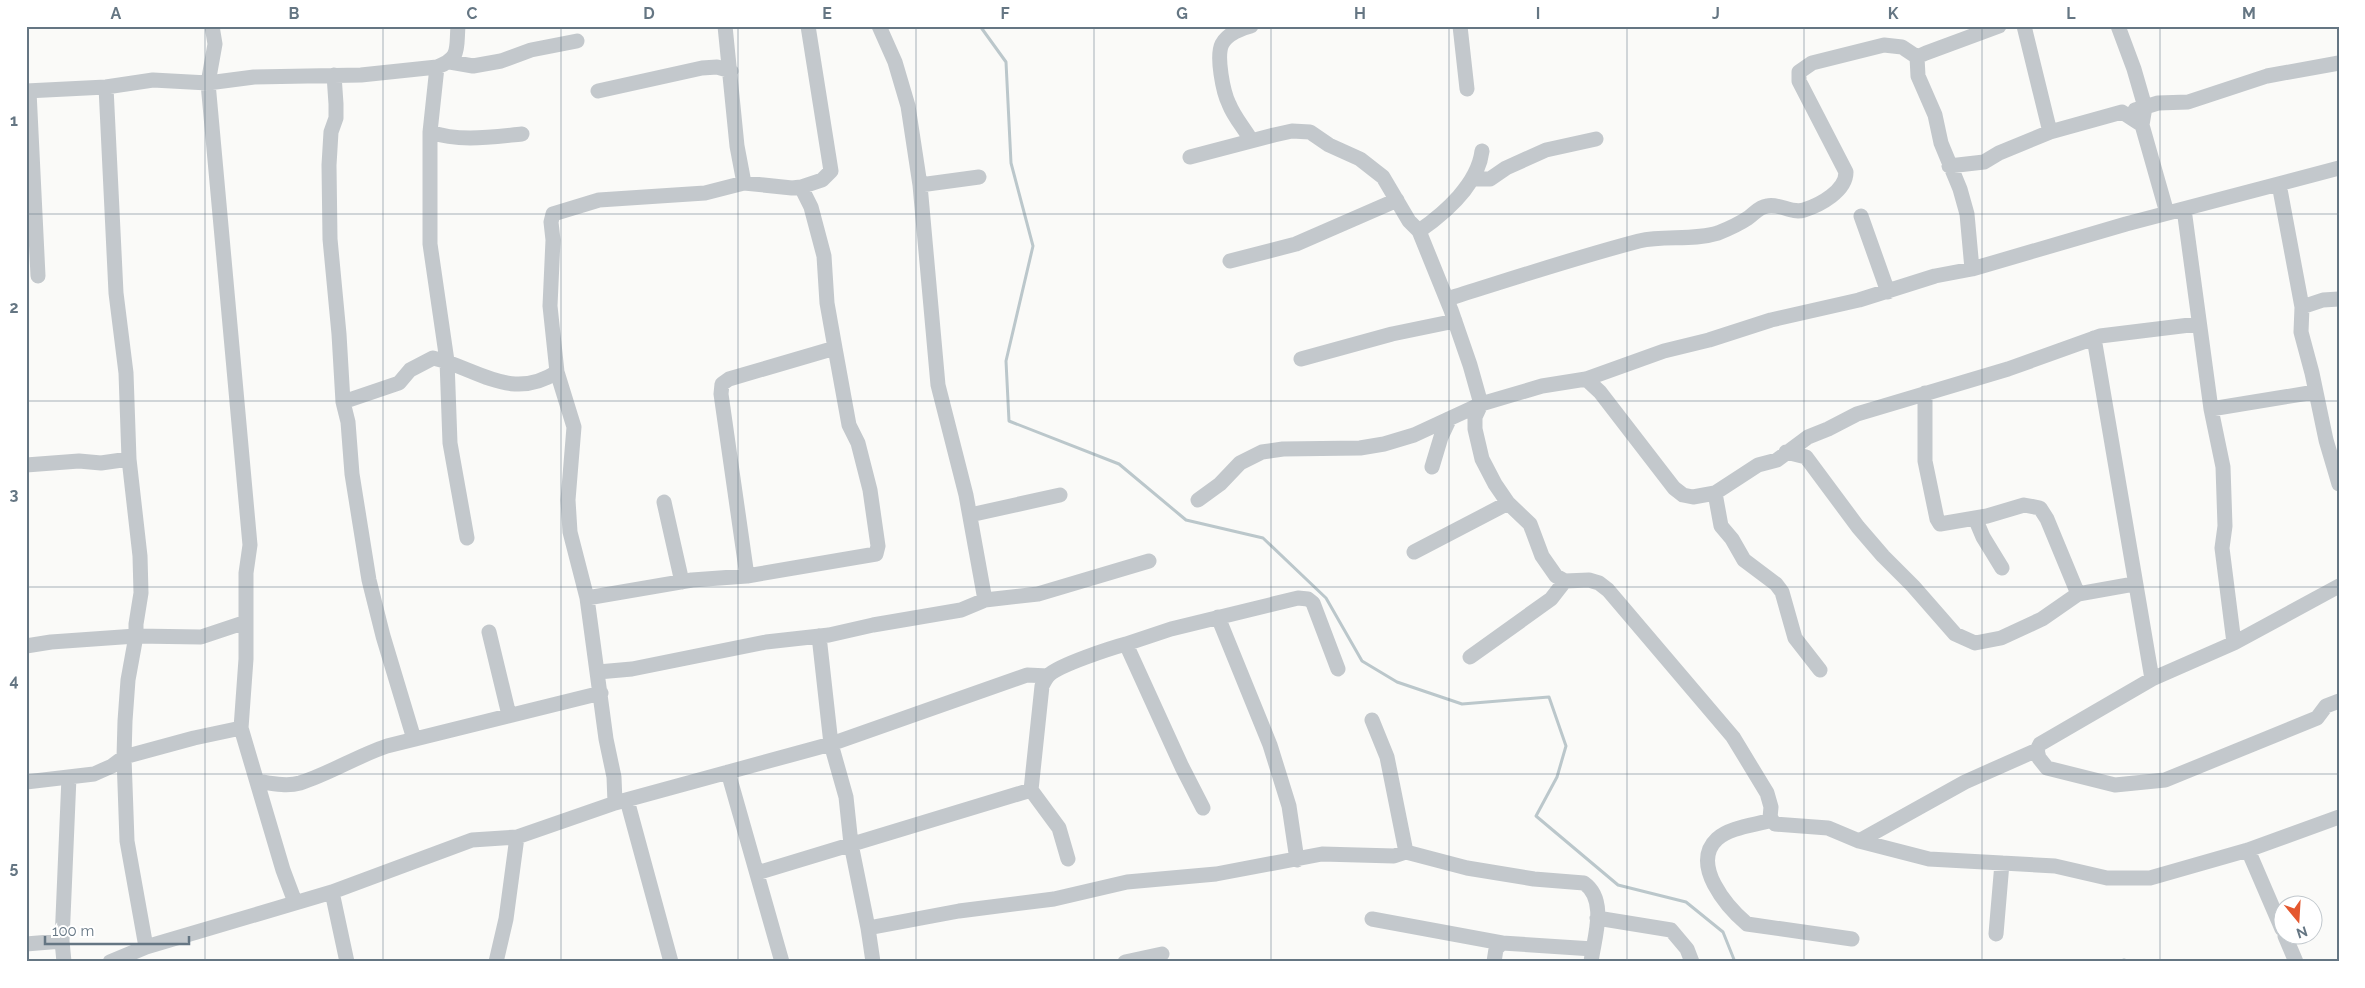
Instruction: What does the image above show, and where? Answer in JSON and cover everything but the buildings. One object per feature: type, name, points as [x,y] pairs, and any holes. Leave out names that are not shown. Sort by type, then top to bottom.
[{"type":"street","points":[[212,26],[215,44],[208,83],[250,545],[246,573],[246,638],[241,728],[283,870],[295,902]]},
{"type":"street","points":[[458,26],[456,55],[443,64],[430,132],[430,244],[447,361],[450,443],[467,538]]},
{"type":"street","points":[[725,26],[737,146],[744,183]]},
{"type":"street","points":[[671,962],[614,777],[606,739],[588,598],[570,532],[568,500],[574,427],[557,372],[550,306],[553,240],[551,222],[553,214],[599,200],[705,192],[744,183],[792,188],[802,187],[822,180],[830,170],[808,26]]},
{"type":"street","points":[[878,26],[895,62],[908,106],[920,185],[938,386],[970,514],[985,600]]},
{"type":"street","points":[[1251,140],[1228,104],[1224,91],[1220,59],[1222,43],[1232,33],[1252,26]]},
{"type":"street","points":[[1460,26],[1467,89]]},
{"type":"street","points":[[1917,57],[1999,26]]},
{"type":"street","points":[[2024,26],[2050,132]]},
{"type":"street","points":[[2118,26],[2134,69],[2145,107],[2142,125],[2168,213]]},
{"type":"street","points":[[38,276],[28,91],[106,87],[153,80],[208,83],[254,77],[334,75],[443,64],[473,66],[501,61],[531,50],[577,41]]},
{"type":"street","points":[[1447,299],[1642,240],[1701,237],[1718,233],[1738,224],[1760,208],[1768,205],[1795,211],[1805,210],[1838,191],[1846,176],[1846,172],[1799,81],[1799,72],[1812,63],[1884,46],[1902,47],[1917,57]]},
{"type":"street","points":[[1917,57],[1918,76],[1935,115],[1949,166],[1960,189],[1967,214],[1972,269]]},
{"type":"street","points":[[1949,166],[1984,162],[1999,153],[2050,132],[2122,112],[2158,103],[2188,102],[2267,76],[2339,63]]},
{"type":"street","points":[[598,91],[702,68],[717,68],[731,71]]},
{"type":"street","points":[[334,75],[336,118],[331,132],[329,165],[330,239],[340,334],[343,402],[348,422],[352,474],[369,580],[383,636],[414,739]]},
{"type":"street","points":[[106,87],[116,293],[126,373],[129,460],[140,556],[140,593],[136,636],[128,680],[124,757],[126,840],[146,947]]},
{"type":"street","points":[[2122,112],[2142,125]]},
{"type":"street","points":[[430,132],[447,138],[462,139],[522,134]]},
{"type":"street","points":[[1190,157],[1251,140],[1292,132],[1310,132],[1329,145],[1377,170],[1409,221],[1419,231],[1447,299],[1470,364],[1481,404],[1475,417],[1475,430],[1482,459],[1495,484],[1508,504],[1530,524],[1542,556],[1556,576],[1565,580],[1590,580],[1599,583],[1652,640],[1733,737],[1767,793],[1772,820],[1775,824],[1828,828],[1859,841],[1929,859],[2055,866],[2108,878],[2150,878],[2248,850],[2339,816]]},
{"type":"street","points":[[1472,179],[1490,179],[1506,168],[1546,150],[1596,139]]},
{"type":"street","points":[[1419,231],[1443,212],[1472,179],[1480,165],[1482,151]]},
{"type":"street","points":[[1198,500],[1220,484],[1240,464],[1262,452],[1283,449],[1351,448],[1384,444],[1449,420],[1481,404],[1542,386],[1586,379],[1664,351],[1709,340],[1771,320],[1888,292],[1935,276],[1972,269],[2168,213],[2339,168]]},
{"type":"street","points":[[920,185],[979,177]]},
{"type":"street","points":[[2279,184],[2302,306],[2302,332],[2334,474],[2339,484]]},
{"type":"street","points":[[588,598],[682,582],[747,576],[876,554],[878,546],[870,490],[858,443],[849,425],[834,348],[827,303],[824,256],[811,207],[802,187]]},
{"type":"street","points":[[1230,261],[1296,244],[1397,200]]},
{"type":"street","points":[[2184,209],[2198,324],[2222,467],[2225,526],[2222,548],[2234,643]]},
{"type":"street","points":[[1862,216],[1888,292]]},
{"type":"street","points":[[2302,306],[2323,300],[2339,300]]},
{"type":"street","points":[[1301,359],[1392,334],[1455,321]]},
{"type":"street","points":[[1586,379],[1600,392],[1674,488],[1683,495],[1692,497],[1715,492],[1758,465],[1777,460],[1808,437],[1857,414],[2008,368],[2094,338],[2119,332],[2198,324]]},
{"type":"street","points":[[2094,338],[2134,584],[2152,679]]},
{"type":"street","points":[[747,576],[721,394],[722,384],[730,379],[834,348]]},
{"type":"street","points":[[343,402],[399,384],[410,370],[433,358],[447,361],[483,377],[506,383],[543,381],[557,372]]},
{"type":"street","points":[[2211,409],[2315,392]]},
{"type":"street","points":[[1925,393],[1925,461],[1937,519],[1940,524],[1975,518],[2024,504],[2040,508],[2047,519],[2078,594]]},
{"type":"street","points":[[1432,467],[1441,437],[1449,420]]},
{"type":"street","points":[[1786,452],[1806,457],[1814,465],[1858,527],[1955,634],[1974,642],[2001,638],[2042,619],[2078,594],[2134,584]]},
{"type":"street","points":[[26,465],[129,460]]},
{"type":"street","points":[[1715,492],[1721,526],[1732,539],[1744,560],[1776,584],[1782,592],[1795,638],[1820,670]]},
{"type":"street","points":[[970,514],[1060,495]]},
{"type":"street","points":[[664,502],[682,582]]},
{"type":"street","points":[[1414,552],[1508,504]]},
{"type":"street","points":[[1975,518],[1983,537],[2002,568]]},
{"type":"street","points":[[598,672],[632,669],[766,642],[819,636],[873,624],[961,610],[985,600],[1038,594],[1149,561]]},
{"type":"street","points":[[1470,658],[1551,599],[1565,580]]},
{"type":"street","points":[[1859,841],[1965,782],[2037,750],[2040,744],[2152,679],[2234,643],[2339,586]]},
{"type":"street","points":[[1068,859],[1059,828],[1031,790],[1042,686],[1048,676],[1057,670],[1126,644],[1218,617],[1298,598],[1308,598],[1313,603],[1338,669]]},
{"type":"street","points":[[1218,617],[1270,745],[1289,806],[1298,860]]},
{"type":"street","points":[[26,646],[51,642],[136,636],[201,637],[246,622]]},
{"type":"street","points":[[221,630],[246,638]]},
{"type":"street","points":[[489,632],[509,715]]},
{"type":"street","points":[[819,636],[830,744],[846,797],[850,844],[868,928],[873,962]]},
{"type":"street","points":[[1126,644],[1182,767],[1203,808]]},
{"type":"street","points":[[110,962],[146,947],[332,892],[472,840],[517,837],[621,801],[830,744],[1027,676],[1048,676]]},
{"type":"street","points":[[257,781],[278,784],[299,783],[364,754],[414,739],[601,694]]},
{"type":"street","points":[[2037,750],[2039,758],[2047,768],[2115,785],[2165,780],[2317,718],[2326,706],[2339,701]]},
{"type":"street","points":[[1372,720],[1387,757],[1406,852]]},
{"type":"street","points":[[26,782],[94,774],[112,766],[124,757],[194,738],[241,728]]},
{"type":"street","points":[[728,772],[782,962]]},
{"type":"street","points":[[64,962],[62,941],[69,777]]},
{"type":"street","points":[[757,873],[1031,790]]},
{"type":"street","points":[[1772,820],[1734,831],[1718,838],[1709,851],[1710,879],[1747,924],[1852,939]]},
{"type":"street","points":[[496,962],[506,919],[517,837]]},
{"type":"street","points":[[2248,850],[2272,906]]},
{"type":"street","points":[[868,928],[959,911],[1054,899],[1127,882],[1216,874],[1322,854],[1394,856],[1406,852],[1467,868],[1534,879],[1584,883],[1594,894],[1598,911],[1592,955],[1502,943],[1372,919]]},
{"type":"street","points":[[1996,934],[2002,863]]},
{"type":"street","points":[[332,892],[347,962]]},
{"type":"street","points":[[1598,918],[1671,930],[1687,949],[1692,962]]},
{"type":"street","points":[[26,944],[62,941]]},
{"type":"street","points":[[1494,962],[1496,949],[1502,943]]},
{"type":"street","points":[[2289,946],[2296,962]]},
{"type":"street","points":[[1126,962],[1162,954]]},
{"type":"waterway","points":[[980,26],[1006,62],[1011,163],[1033,246],[1006,361],[1009,421],[1119,464],[1186,520],[1263,538],[1326,598],[1362,661],[1397,682],[1462,704],[1549,697],[1566,746],[1557,777],[1536,816],[1618,885],[1686,902],[1723,932],[1735,962]]},
{"type":"waterway","points":[[2118,962],[2124,960],[2131,962]]}]
